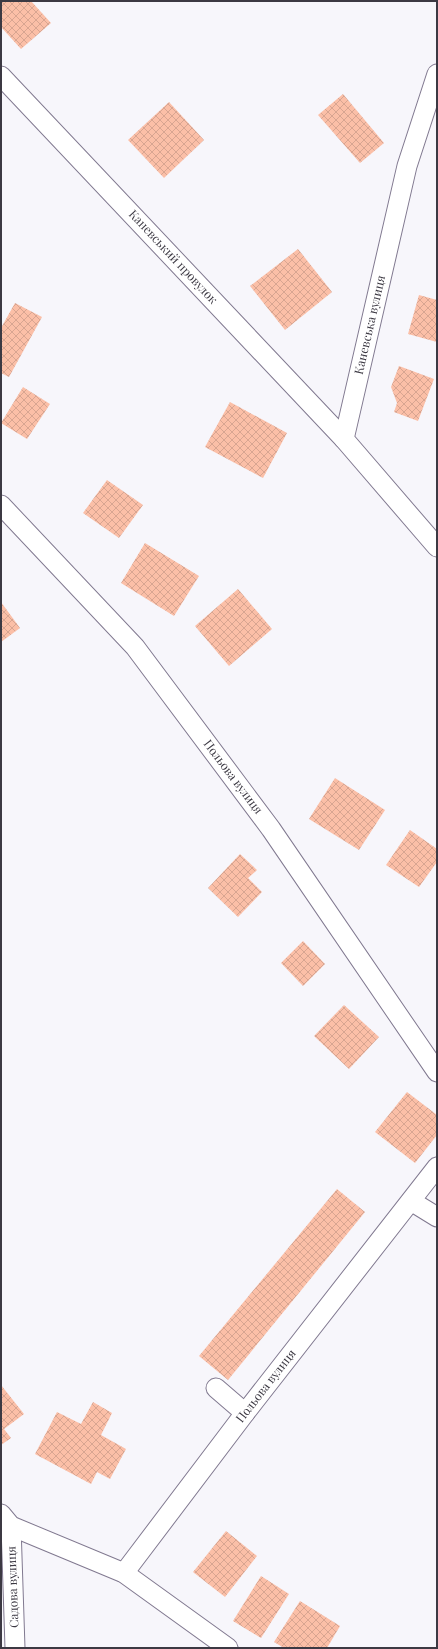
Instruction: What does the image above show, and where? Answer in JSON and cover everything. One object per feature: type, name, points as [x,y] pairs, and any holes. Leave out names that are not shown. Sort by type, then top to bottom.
[{"type":"street","name":"Каневська вулиця","points":[[344,439],[407,166],[437,74]]},
{"type":"street","name":"Каневський провулок","points":[[1,76],[344,439]]},
{"type":"street","points":[[344,439],[437,547]]},
{"type":"street","name":"Польова вулиця","points":[[1,505],[135,647],[271,829],[437,1072]]},
{"type":"street","name":"Польова вулиця","points":[[124,1573],[245,1413],[437,1167]]},
{"type":"street","points":[[411,1201],[437,1217]]},
{"type":"street","points":[[216,1388],[245,1413]]},
{"type":"street","points":[[6,1520],[124,1573],[228,1648]]},
{"type":"street","name":"Садова вулиця","points":[[6,1520],[15,1648]]},
{"type":"building","points":[[1,1],[31,1],[51,23],[21,49],[1,27]]},
{"type":"building","points":[[343,94],[384,143],[360,163],[318,115]]},
{"type":"building","points":[[169,102],[204,140],[164,178],[128,140]]},
{"type":"building","points":[[298,249],[332,292],[285,330],[250,286]]},
{"type":"building","points":[[419,295],[437,300],[437,342],[408,334]]},
{"type":"building","points":[[15,303],[42,317],[9,377],[1,373],[1,328]]},
{"type":"building","points":[[399,366],[434,379],[418,421],[394,412],[397,403],[391,387]]},
{"type":"building","points":[[23,387],[50,404],[27,439],[1,423]]},
{"type":"building","points":[[230,402],[287,433],[263,478],[205,447]]},
{"type":"building","points":[[107,480],[143,505],[119,538],[83,513]]},
{"type":"building","points":[[145,543],[199,576],[174,616],[121,583]]},
{"type":"building","points":[[238,589],[272,629],[229,666],[195,626]]},
{"type":"building","points":[[1,602],[20,628],[1,642]]},
{"type":"building","points":[[335,778],[385,810],[359,850],[309,819]]},
{"type":"building","points":[[410,830],[437,849],[437,862],[419,887],[386,865]]},
{"type":"building","points":[[240,854],[257,870],[248,878],[262,892],[238,917],[208,888]]},
{"type":"building","points":[[303,941],[325,964],[303,986],[281,963]]},
{"type":"building","points":[[344,1005],[379,1037],[349,1069],[314,1036]]},
{"type":"building","points":[[407,1092],[437,1115],[437,1135],[415,1163],[375,1132]]},
{"type":"building","points":[[337,1189],[365,1212],[228,1380],[199,1356]]},
{"type":"building","points":[[1,1385],[24,1414],[4,1429],[11,1438],[1,1445]]},
{"type":"building","points":[[93,1402],[112,1413],[101,1435],[126,1449],[110,1479],[97,1472],[91,1484],[35,1454],[57,1412],[81,1424]]},
{"type":"building","points":[[226,1531],[257,1556],[225,1597],[193,1572]]},
{"type":"building","points":[[261,1576],[289,1594],[261,1638],[233,1621]]},
{"type":"building","points":[[300,1601],[340,1626],[327,1648],[284,1648],[274,1642]]}]
